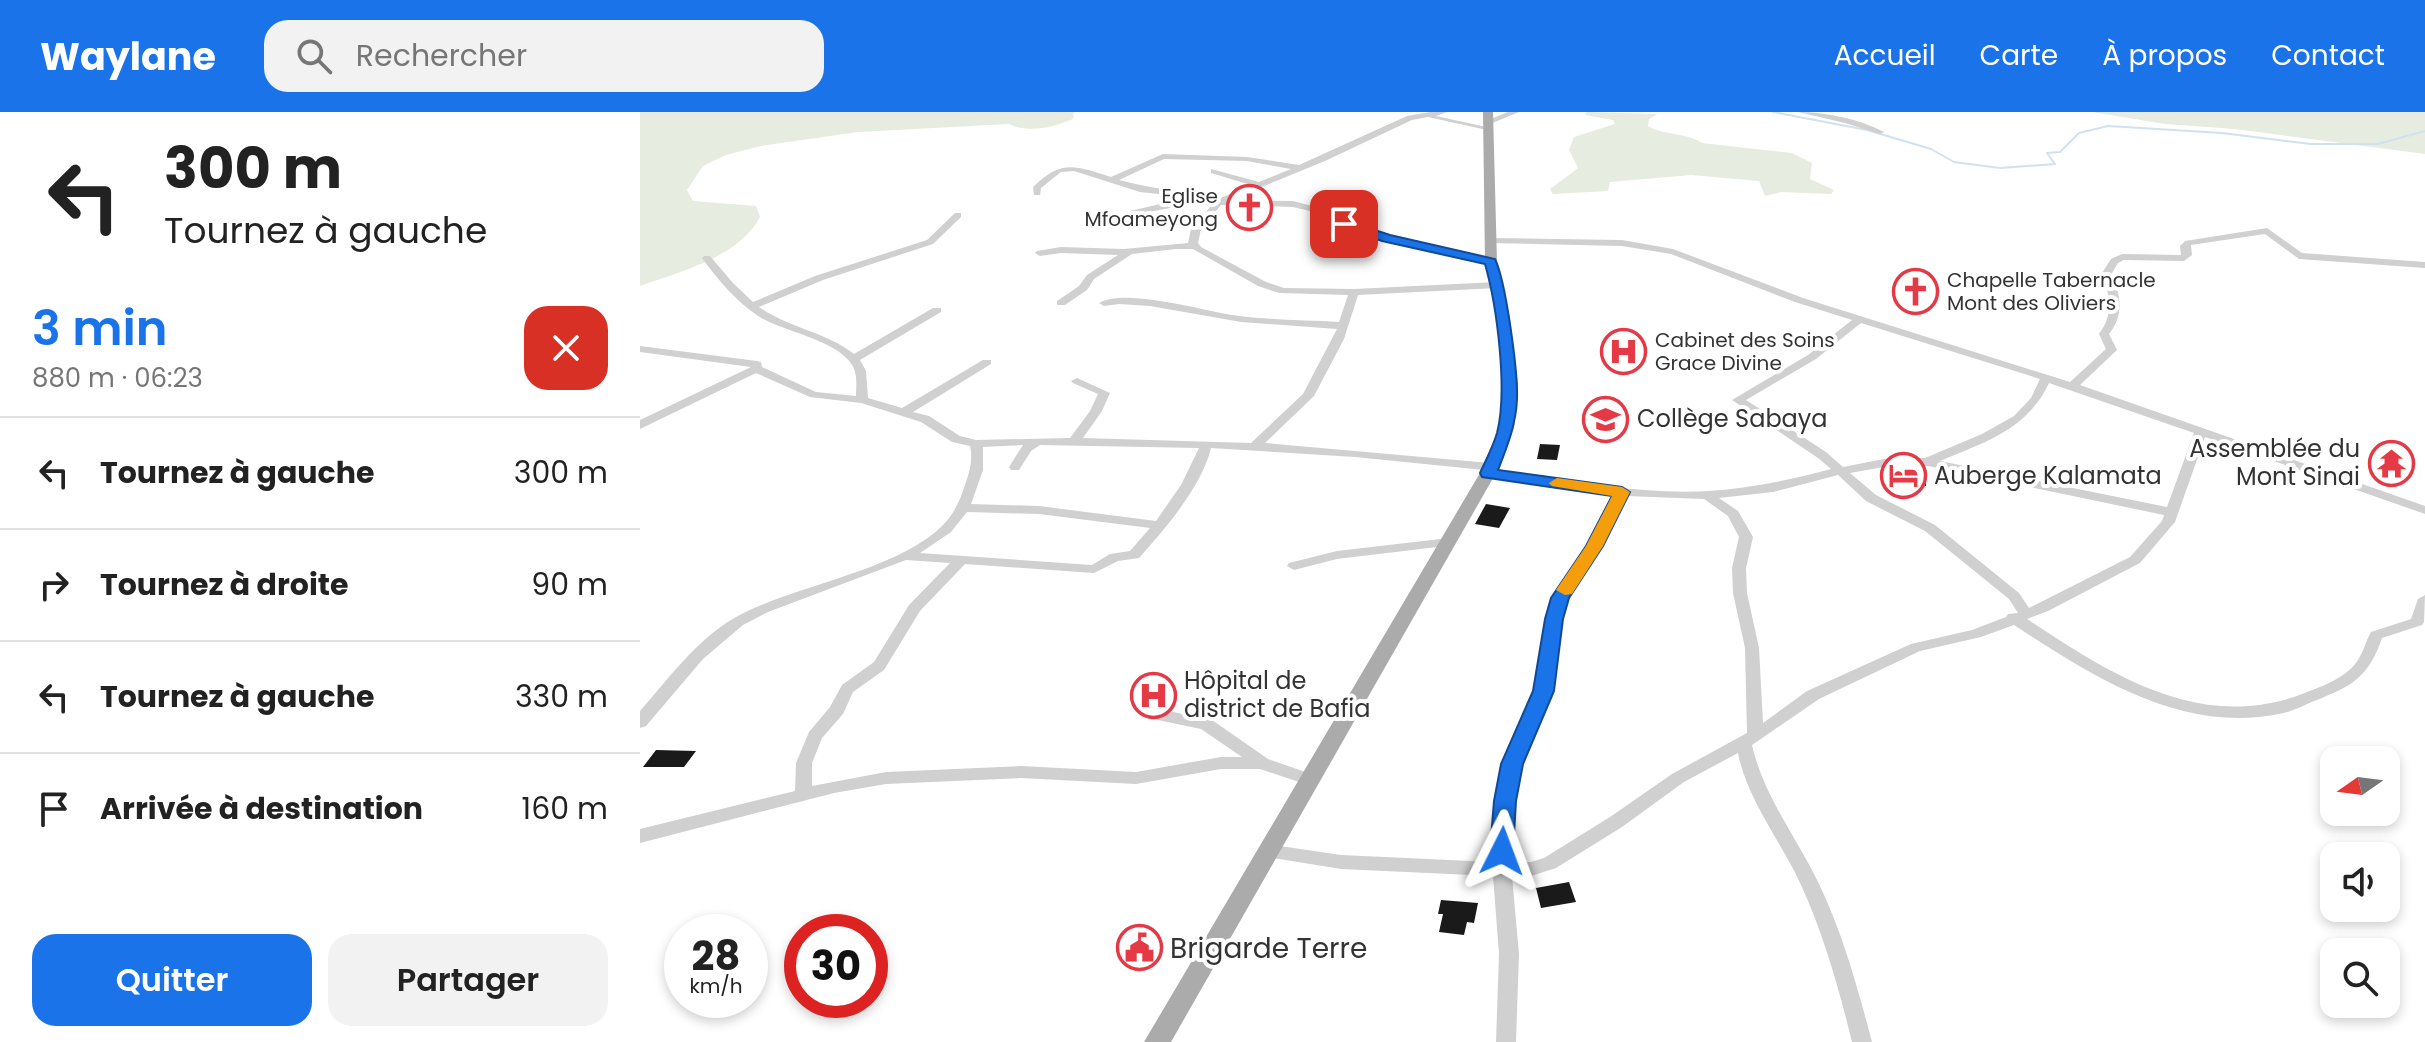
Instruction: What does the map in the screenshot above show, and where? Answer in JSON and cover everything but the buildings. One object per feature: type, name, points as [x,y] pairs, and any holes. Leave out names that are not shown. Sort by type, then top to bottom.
[{"type":"main road","points":[[1157,1042],[1449,542],[1505,434],[1510,397],[1497,285],[1491,262],[1487,121]]},
{"type":"street","points":[[1194,246],[1196,229],[1220,201],[1300,168],[1416,113],[1443,112]]},
{"type":"street","points":[[1416,113],[1487,121],[1515,112]]},
{"type":"street","points":[[1802,112],[1847,121],[1880,132]]},
{"type":"street","points":[[1112,180],[1163,156],[1247,159],[1300,168]]},
{"type":"street","points":[[1037,193],[1035,189],[1061,169],[1080,169],[1152,192],[1169,192],[1186,198],[1185,202]]},
{"type":"street","points":[[1214,171],[1260,185]]},
{"type":"street","points":[[1089,227],[1104,220],[1185,202],[1220,201],[1306,207],[1374,235],[1491,262]]},
{"type":"street","points":[[751,307],[819,278],[930,242],[958,215]]},
{"type":"street","points":[[2072,386],[2112,350],[2104,334],[2113,324],[2116,308],[2107,273],[2114,261],[2122,257],[2184,258],[2188,243],[2267,231],[2299,256],[2425,265]]},
{"type":"street","points":[[1492,241],[1587,241],[1650,246],[1860,319],[2072,386],[2425,510]]},
{"type":"street","points":[[1040,253],[1065,248],[1129,252],[1164,245],[1194,246],[1262,284],[1283,291],[1354,292],[1497,285]]},
{"type":"street","points":[[1061,303],[1083,288],[1090,277],[1129,252]]},
{"type":"street","points":[[707,258],[735,295],[751,307],[783,326],[832,345],[853,359],[861,375],[862,400]]},
{"type":"street","points":[[1254,447],[1308,396],[1344,326],[1354,292]]},
{"type":"street","points":[[1104,303],[1133,299],[1223,317],[1344,326]]},
{"type":"street","points":[[853,359],[937,310]]},
{"type":"street","points":[[1860,319],[1812,357],[1738,400],[1797,437],[1871,498],[1930,528],[2014,596],[2019,615],[2094,669],[2132,688],[2191,711],[2230,714],[2296,705],[2352,676],[2365,665],[2376,635],[2417,622],[2421,602],[2425,599]]},
{"type":"street","points":[[640,349],[757,364],[756,369]]},
{"type":"street","points":[[904,412],[987,362]]},
{"type":"street","points":[[640,425],[756,369],[814,395],[862,400],[904,412],[937,425],[956,439],[976,444],[1075,440],[1362,454],[1489,470],[1622,492],[1707,495],[1773,488],[1889,462],[1927,462],[2171,512]]},
{"type":"street","points":[[1927,462],[1986,437],[2018,419],[2036,399],[2046,378]]},
{"type":"street","points":[[1075,440],[1096,411],[1104,393],[1077,381]]},
{"type":"street","points":[[1267,851],[1341,862],[1502,870],[1531,869],[1568,855],[1678,778],[1749,740],[1813,695],[1916,647],[1976,634],[2061,600],[2135,560],[2158,537],[2171,512],[2201,430]]},
{"type":"street","points":[[1015,467],[1026,449],[1040,440]]},
{"type":"street","points":[[640,722],[683,671],[738,622],[778,602],[903,556],[945,529],[964,508],[979,460],[976,444]]},
{"type":"street","points":[[903,556],[1094,569],[1115,557],[1134,555],[1195,471],[1206,444]]},
{"type":"street","points":[[1506,1042],[1509,954],[1502,870],[1505,801],[1512,764],[1543,691],[1560,598],[1595,546],[1622,492]]},
{"type":"street","points":[[1707,495],[1733,514],[1746,537],[1739,568],[1740,593],[1752,648],[1748,767],[1812,888],[1845,978],[1862,1042]]},
{"type":"street","points":[[964,508],[1039,510],[1158,525]]},
{"type":"street","points":[[1294,566],[1324,557],[1449,542]]},
{"type":"street","points":[[803,796],[804,763],[815,736],[837,710],[847,689],[882,663],[914,608],[960,561]]},
{"type":"street","points":[[1159,715],[1206,724],[1261,763],[1308,779]]},
{"type":"street","points":[[1708,761],[1729,759],[1748,767]]},
{"type":"street","points":[[640,836],[886,778],[1021,772],[1136,778],[1221,763],[1261,763]]},
{"type":"shaded area","points":[[640,112],[1074,112],[1073,119],[1040,128],[1008,124],[858,132],[761,146],[726,155],[703,166],[687,190],[693,201],[756,206],[760,217],[738,243],[723,253],[640,286]]},
{"type":"shaded area","points":[[1587,112],[1658,114],[1649,119],[1648,126],[1702,143],[1792,153],[1812,163],[1810,179],[1834,190],[1831,194],[1781,192],[1765,196],[1759,181],[1691,175],[1610,182],[1608,191],[1553,194],[1550,189],[1578,168],[1569,150],[1574,137],[1615,124],[1613,120],[1585,115]]},
{"type":"shaded area","points":[[2092,112],[2425,112],[2425,154],[2235,129],[2165,124]]},
{"type":"waterway","points":[[1773,112],[1867,130],[1931,149],[1954,162],[2000,168],[2055,164],[2047,153],[2060,152],[2079,133],[2108,126],[2222,133],[2311,144],[2378,144],[2425,131]]},
{"type":"slow traffic","points":[[1557,483],[1622,492],[1595,546],[1565,590]]},
{"type":"place","name":"Eglise Mfoameyong","points":[[1249,207]]},
{"type":"place","name":"Chapelle Tabernacle Mont des Oliviers","points":[[1916,292]]},
{"type":"place","name":"Cabinet des Soins Grace Divine","points":[[1624,351]]},
{"type":"place","name":"Collège Sabaya","points":[[1606,419]]},
{"type":"place","name":"Assemblée du Mont Sinai","points":[[2391,463]]},
{"type":"place","name":"Auberge Kalamata","points":[[1903,476]]},
{"type":"place","name":"Hôpital de district de Bafia","points":[[1153,695]]},
{"type":"place","name":"Brigarde Terre","points":[[1139,948]]},
{"type":"route","points":[[1344,224],[1412,245],[1491,262],[1497,285],[1510,397],[1505,434],[1488,473],[1622,492],[1595,546],[1560,598],[1543,691],[1512,764],[1505,801],[1502,851]]}]
